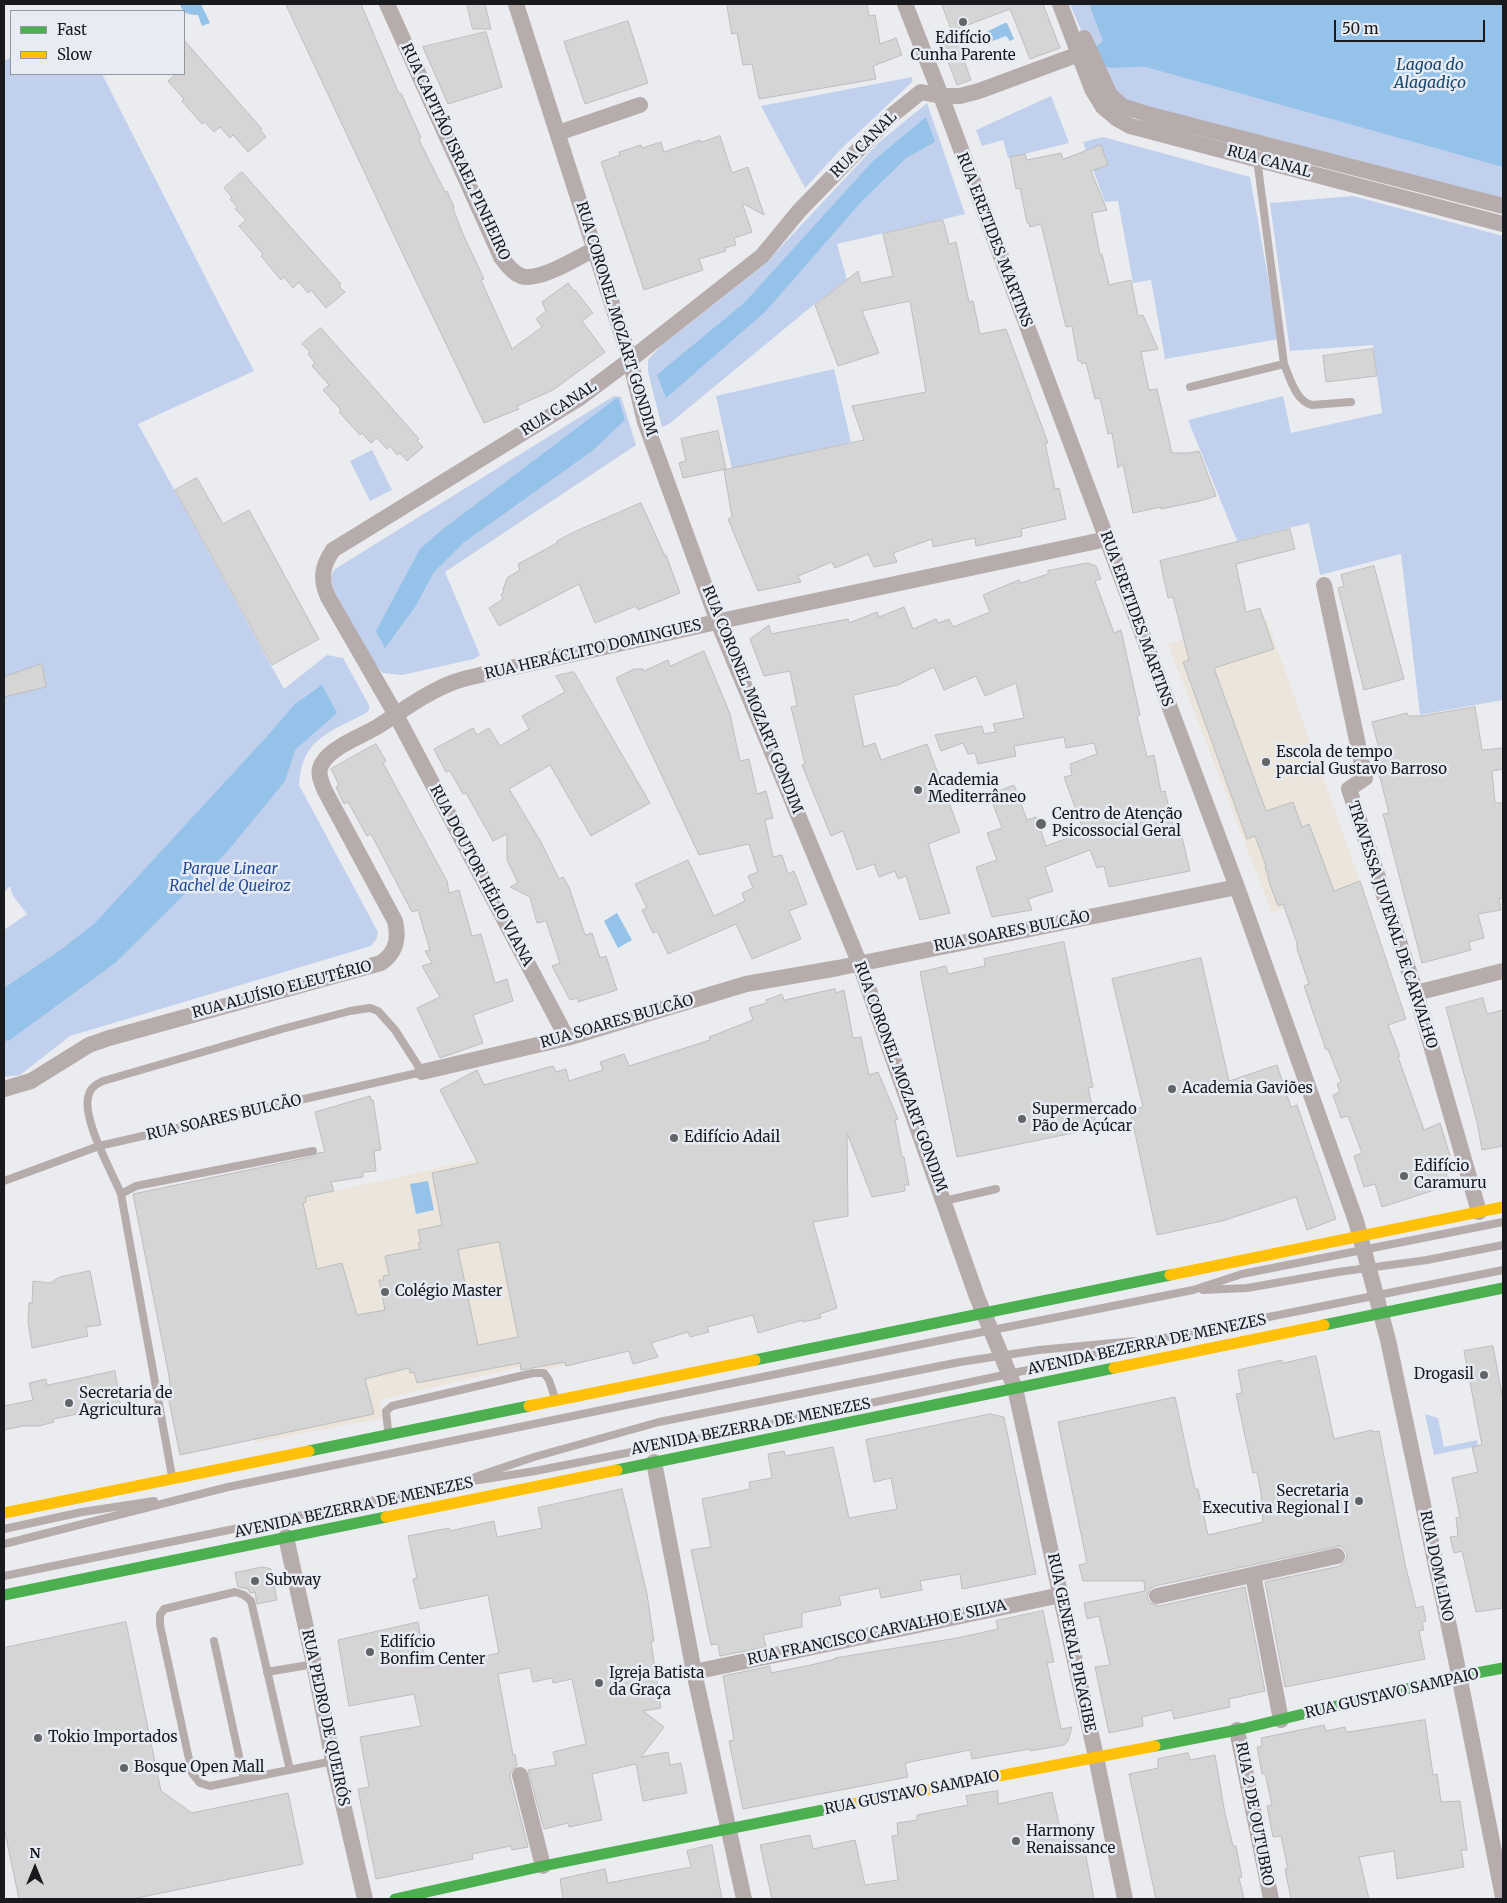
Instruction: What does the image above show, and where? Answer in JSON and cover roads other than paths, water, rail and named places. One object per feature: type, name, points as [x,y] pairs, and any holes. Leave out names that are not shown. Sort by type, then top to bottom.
[{"type":"main road","points":[[4,1513],[983,1312],[1363,1243],[1503,1207]]},
{"type":"main road","name":"AVENIDA BEZERRA DE MENEZES","points":[[4,1595],[654,1462],[1012,1381],[1382,1313],[1503,1288]]},
{"type":"main road","name":"RUA GUSTAVO SAMPAIO","points":[[394,1899],[730,1828],[1237,1730],[1460,1676],[1503,1668]]},
{"type":"street","name":"RUA CAPITÃO ISRAEL PINHEIRO","points":[[387,4],[501,257],[511,269],[521,276],[534,276],[549,272],[595,249]]},
{"type":"street","name":"RUA CORONEL MOZART GONDIM","points":[[516,4],[630,360],[645,422],[718,622],[859,962],[983,1312],[1012,1381]]},
{"type":"street","name":"RUA ERETIDES MARTINS","points":[[905,4],[1237,887],[1363,1243]]},
{"type":"street","points":[[1060,4],[1079,54]]},
{"type":"street","points":[[1070,4],[1110,95],[1122,106],[1503,206]]},
{"type":"street","name":"RUA CANAL","points":[[396,715],[328,597],[322,580],[323,569],[326,560],[333,550],[578,399],[630,360],[762,256],[820,190],[891,116],[921,92],[941,96],[960,96],[979,91],[1079,54],[1092,89],[1104,107],[1116,118],[1130,126],[1503,224]]},
{"type":"street","points":[[558,133],[640,105]]},
{"type":"street","name":"RUA HERÁCLITO DOMINGUES","points":[[396,715],[429,694],[454,682],[718,622],[1106,539]]},
{"type":"street","name":"TRAVESSA JUVENAL DE CARVALHO","points":[[1324,585],[1365,778],[1349,789],[1416,993],[1479,1212]]},
{"type":"street","name":"RUA DOUTOR HÉLIO VIANA","points":[[396,715],[567,1038]]},
{"type":"street","name":"RUA ALUÍSIO ELEUTÉRIO","points":[[4,1089],[31,1081],[89,1045],[109,1038],[381,963],[388,958],[398,941],[395,920],[325,791],[319,770],[322,762],[329,754],[396,715]]},
{"type":"street","name":"RUA SOARES BULCÃO","points":[[422,1072],[567,1038],[742,986],[1237,887]]},
{"type":"street","points":[[1416,993],[1503,972]]},
{"type":"street","name":"RUA DOM LINO","points":[[1363,1243],[1382,1313],[1460,1676],[1503,1897]]},
{"type":"street","name":"RUA GENERAL PIRAGIBE","points":[[1012,1381],[1061,1595],[1125,1899]]},
{"type":"street","points":[[654,1462],[694,1672],[730,1828],[744,1899]]},
{"type":"street","name":"RUA PEDRO DE QUEIRÓS","points":[[286,1537],[333,1761],[365,1899]]},
{"type":"street","points":[[1157,1596],[1336,1556]]},
{"type":"street","points":[[1253,1575],[1281,1720]]},
{"type":"street","name":"RUA FRANCISCO CARVALHO E SILVA","points":[[694,1672],[1061,1595]]},
{"type":"street","name":"RUA 2 DE OUTUBRO","points":[[1237,1730],[1271,1899]]},
{"type":"street","points":[[520,1775],[543,1866]]},
{"type":"lane","points":[[1257,158],[1284,364],[1300,398],[1306,404],[1351,402]]},
{"type":"lane","points":[[1190,386],[1284,364]]},
{"type":"lane","points":[[172,1478],[122,1194],[99,1146],[88,1111],[87,1101],[89,1093],[94,1086],[103,1081],[350,1011],[370,1008],[378,1011],[395,1030],[422,1072]]},
{"type":"lane","name":"RUA SOARES BULCÃO","points":[[4,1181],[99,1146],[422,1072]]},
{"type":"lane","points":[[122,1194],[136,1186],[313,1151]]},
{"type":"lane","points":[[944,1201],[996,1189]]},
{"type":"lane","points":[[4,1529],[82,1512],[198,1494],[1193,1290],[1242,1274],[1363,1243],[1503,1222]]},
{"type":"lane","points":[[1193,1290],[1247,1288],[1427,1260],[1503,1245]]},
{"type":"lane","name":"AVENIDA BEZERRA DE MENEZES","points":[[4,1576],[454,1484],[536,1471],[728,1433],[1012,1381],[1164,1338],[1503,1270]]},
{"type":"lane","name":"AVENIDA BEZERRA DE MENEZES","points":[[454,1484],[534,1457],[659,1422],[951,1363],[1164,1338]]},
{"type":"lane","points":[[389,1435],[386,1415],[388,1408],[392,1406],[533,1374],[544,1373],[547,1376],[556,1400]]},
{"type":"lane","points":[[4,1544],[198,1494]]},
{"type":"lane","points":[[290,1770],[251,1602],[244,1595],[236,1592],[164,1610],[160,1615],[160,1625],[192,1772],[200,1783],[210,1786],[244,1778],[290,1770],[333,1761]]},
{"type":"lane","points":[[214,1641],[244,1778]]},
{"type":"lane","points":[[267,1672],[314,1664]]},
{"type":"water","points":[[180,4],[201,4],[210,23],[202,26],[198,15],[192,15],[182,10]]},
{"type":"water","name":"Lagoa do Alagadiço","points":[[1089,4],[1503,4],[1503,167],[1146,67],[1113,68],[1103,66],[1096,47],[1103,41]]},
{"type":"water","points":[[1007,23],[1014,39],[1010,41],[1006,36],[990,42],[986,32]]},
{"type":"water","points":[[926,117],[935,142],[906,158],[861,202],[765,312],[666,398],[657,375],[745,302],[873,161]]},
{"type":"water","points":[[618,397],[625,420],[592,451],[463,543],[434,572],[415,607],[385,648],[376,631],[420,549],[443,529]]},
{"type":"water","points":[[322,685],[337,713],[295,750],[285,781],[226,853],[115,963],[10,1040],[4,1041],[4,988],[62,949],[95,923],[295,704]]},
{"type":"water","points":[[617,913],[632,940],[618,948],[604,921]]},
{"type":"water","points":[[428,1181],[434,1210],[416,1214],[410,1184]]},
{"type":"place","name":"Edifício Cunha Parente","points":[[963,22]]},
{"type":"place","name":"Escola de tempo parcial Gustavo Barroso","points":[[1266,762]]},
{"type":"place","name":"Academia Mediterrâneo","points":[[918,790]]},
{"type":"place","name":"Centro de Atenção Psicossocial Geral","points":[[1041,824]]},
{"type":"place","name":"Academia Gaviões","points":[[1172,1089]]},
{"type":"place","name":"Supermercado Pão de Açúcar","points":[[1022,1119]]},
{"type":"place","name":"Edifício Adail","points":[[674,1138]]},
{"type":"place","name":"Edifício Caramuru","points":[[1404,1176]]},
{"type":"place","name":"Colégio Master","points":[[385,1292]]},
{"type":"place","name":"Drogasil","points":[[1484,1375]]},
{"type":"place","name":"Secretaria de Agricultura","points":[[69,1403]]},
{"type":"place","name":"Secretaria Executiva Regional I","points":[[1359,1501]]},
{"type":"place","name":"Subway","points":[[255,1581]]},
{"type":"place","name":"Edifício Bonfim Center","points":[[370,1652]]},
{"type":"place","name":"Igreja Batista da Graça","points":[[599,1683]]},
{"type":"place","name":"Tokio Importados","points":[[38,1738]]},
{"type":"place","name":"Bosque Open Mall","points":[[124,1768]]},
{"type":"place","name":"Harmony Renaissance","points":[[1016,1841]]},
{"type":"park label","name":"Parque Linear Rachel de Queiroz","points":[[230,878]]}]
